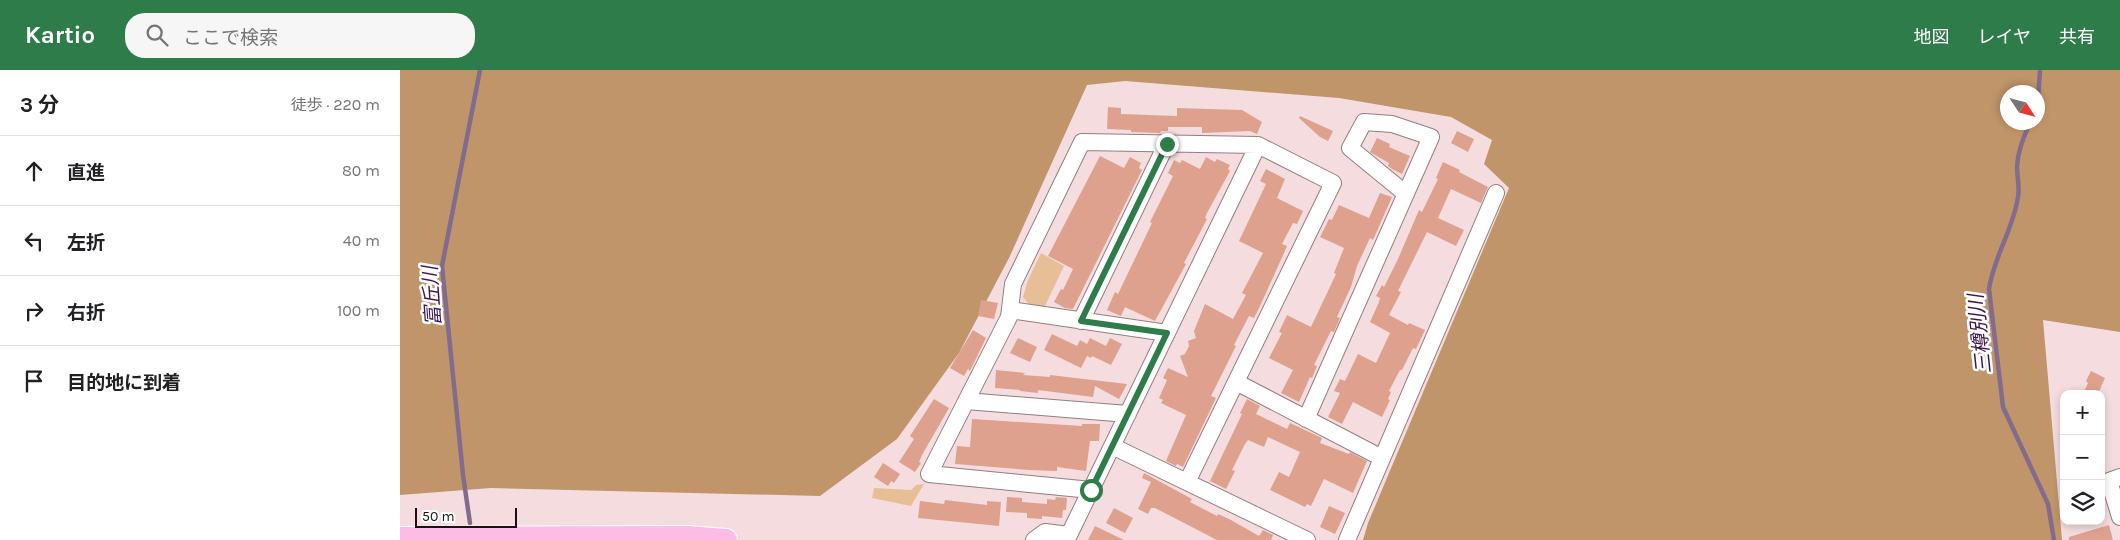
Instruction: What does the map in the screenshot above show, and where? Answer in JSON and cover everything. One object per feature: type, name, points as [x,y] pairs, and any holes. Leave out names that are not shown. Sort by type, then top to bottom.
[{"type":"highway","points":[[400,538],[687,537],[726,540]]},
{"type":"street","points":[[1306,419],[1406,194],[1431,137],[1392,124],[1364,122],[1350,148],[1406,194]]},
{"type":"street","points":[[1091,490],[928,474],[1009,317],[1013,284],[1082,142],[1258,145],[1333,183],[1187,482]]},
{"type":"street","points":[[1081,321],[1167,144]]},
{"type":"street","points":[[1034,540],[1045,532],[1069,535],[1258,145]]},
{"type":"street","points":[[1347,540],[1496,193]]},
{"type":"street","points":[[1010,310],[1167,333]]},
{"type":"street","points":[[1236,382],[1382,458]]},
{"type":"street","points":[[966,401],[1128,414]]},
{"type":"street","points":[[1112,446],[1307,540]]},
{"type":"street","points":[[2120,477],[2109,481],[2120,517]]},
{"type":"shaded area","points":[[400,70],[2120,70],[2120,332],[2043,320],[2062,540],[1363,540],[1368,523],[1509,188],[1484,164],[1492,140],[1451,117],[1339,98],[1125,81],[1087,85],[1009,258],[959,353],[897,439],[820,496],[491,488],[400,495]]},
{"type":"shaded area","points":[[1041,253],[1064,266],[1044,308],[1031,307],[1023,297],[1028,280]]},
{"type":"shaded area","points":[[924,484],[911,506],[872,498],[874,488],[911,490],[916,485]]},
{"type":"building","points":[[1108,107],[1121,108],[1121,114],[1177,116],[1177,108],[1242,110],[1262,122],[1257,134],[1250,131],[1202,133],[1202,127],[1168,127],[1168,131],[1161,131],[1160,133],[1131,132],[1131,130],[1107,129]]},
{"type":"building","points":[[1300,116],[1333,131],[1328,141],[1320,137],[1299,118]]},
{"type":"building","points":[[1457,131],[1474,139],[1468,152],[1451,143]]},
{"type":"building","points":[[1377,138],[1390,144],[1389,147],[1410,156],[1402,174],[1388,166],[1389,163],[1370,152]]},
{"type":"building","points":[[1100,156],[1124,168],[1130,157],[1141,163],[1139,168],[1142,170],[1073,309],[1065,308],[1054,302],[1061,289],[1063,290],[1073,269],[1048,256]]},
{"type":"building","points":[[1206,157],[1215,162],[1217,159],[1230,165],[1228,169],[1230,171],[1207,213],[1205,218],[1207,219],[1184,263],[1186,264],[1155,321],[1125,307],[1121,316],[1107,310],[1115,292],[1118,294],[1173,176],[1168,173],[1174,160],[1180,163],[1182,160],[1200,169]]},
{"type":"building","points":[[1443,162],[1488,187],[1481,203],[1451,189],[1438,218],[1464,230],[1456,246],[1427,232],[1398,291],[1401,292],[1389,315],[1408,325],[1409,323],[1425,330],[1416,349],[1413,348],[1389,391],[1391,392],[1388,399],[1390,400],[1382,417],[1353,402],[1342,424],[1328,417],[1340,393],[1334,391],[1340,379],[1345,381],[1358,354],[1376,363],[1390,333],[1370,322],[1380,298],[1376,296],[1382,285],[1384,287],[1398,259],[1419,210],[1422,212],[1438,179],[1436,178]]},
{"type":"building","points":[[1266,169],[1285,179],[1277,198],[1303,211],[1297,224],[1293,223],[1282,244],[1287,246],[1254,318],[1249,316],[1234,345],[1236,346],[1211,396],[1216,398],[1183,467],[1177,464],[1176,466],[1166,461],[1186,415],[1161,403],[1163,400],[1159,398],[1167,380],[1163,378],[1168,368],[1188,377],[1180,356],[1185,354],[1189,346],[1188,341],[1196,338],[1194,331],[1205,304],[1233,319],[1246,295],[1242,293],[1263,253],[1239,241],[1266,184],[1260,181]]},
{"type":"building","points":[[1380,193],[1392,197],[1373,240],[1370,238],[1357,266],[1351,287],[1337,317],[1340,318],[1334,332],[1331,331],[1314,365],[1317,366],[1299,402],[1281,393],[1293,370],[1269,358],[1282,333],[1279,332],[1287,315],[1311,327],[1336,274],[1334,273],[1344,248],[1320,237],[1329,219],[1332,220],[1339,205],[1369,218]]},
{"type":"building","points":[[981,300],[998,303],[994,319],[978,316]]},
{"type":"building","points":[[973,330],[986,338],[970,371],[968,369],[964,376],[950,368]]},
{"type":"building","points":[[1052,334],[1077,346],[1080,340],[1087,344],[1090,338],[1106,346],[1110,338],[1122,344],[1111,365],[1092,356],[1091,358],[1087,356],[1081,368],[1044,350]]},
{"type":"building","points":[[1018,338],[1037,347],[1030,362],[1010,353]]},
{"type":"building","points":[[996,370],[1025,373],[1023,375],[1050,377],[1050,375],[1127,384],[1119,399],[1095,386],[1093,397],[1038,390],[1038,393],[995,388]]},
{"type":"building","points":[[2091,371],[2105,378],[2100,390],[2085,390],[2088,383],[2086,381]]},
{"type":"building","points":[[934,399],[949,408],[922,455],[919,462],[921,463],[915,472],[899,462],[914,439],[910,436]]},
{"type":"building","points":[[1247,399],[1260,406],[1256,414],[1287,429],[1290,423],[1322,438],[1320,443],[1349,454],[1350,452],[1367,461],[1353,493],[1324,479],[1311,506],[1307,504],[1305,507],[1270,490],[1279,472],[1289,477],[1300,452],[1268,437],[1264,447],[1248,440],[1232,470],[1235,471],[1226,489],[1210,481],[1242,414],[1240,413]]},
{"type":"building","points":[[972,419],[1082,426],[1082,424],[1100,424],[1099,441],[1090,441],[1086,471],[1057,467],[1057,471],[955,464],[957,446],[970,447]]},
{"type":"building","points":[[883,463],[900,474],[894,483],[891,481],[888,486],[874,477]]},
{"type":"building","points":[[1144,473],[1192,499],[1190,502],[1217,516],[1218,514],[1231,520],[1259,536],[1263,530],[1273,535],[1271,540],[1217,540],[1155,508],[1151,508],[1148,514],[1138,509],[1151,482],[1142,478]]},
{"type":"building","points":[[1007,497],[1022,498],[1022,502],[1047,504],[1047,499],[1055,500],[1056,497],[1067,498],[1066,510],[1063,510],[1062,518],[1042,516],[1042,519],[1027,518],[1027,513],[1006,512]]},
{"type":"building","points":[[945,500],[987,505],[987,501],[1001,502],[999,526],[918,518],[920,501],[944,504]]},
{"type":"building","points":[[1329,506],[1345,513],[1335,534],[1320,527]]},
{"type":"building","points":[[1114,508],[1133,518],[1125,533],[1106,523]]},
{"type":"building","points":[[2109,525],[2113,540],[2069,540],[2069,537]]},
{"type":"building","points":[[1095,526],[1124,540],[1088,540]]},
{"type":"waterway","name":"富丘川","points":[[470,523],[463,475],[442,266],[480,70]]},
{"type":"waterway","name":"三樽別川","points":[[2039,85],[2040,70]]},
{"type":"waterway","name":"三樽別川","points":[[2027,130],[2017,166],[2019,193],[2016,209],[1995,265],[1989,289],[2003,407],[2048,504],[2054,540]]},
{"type":"route","points":[[1091,490],[1167,333],[1081,321],[1167,144]]}]
